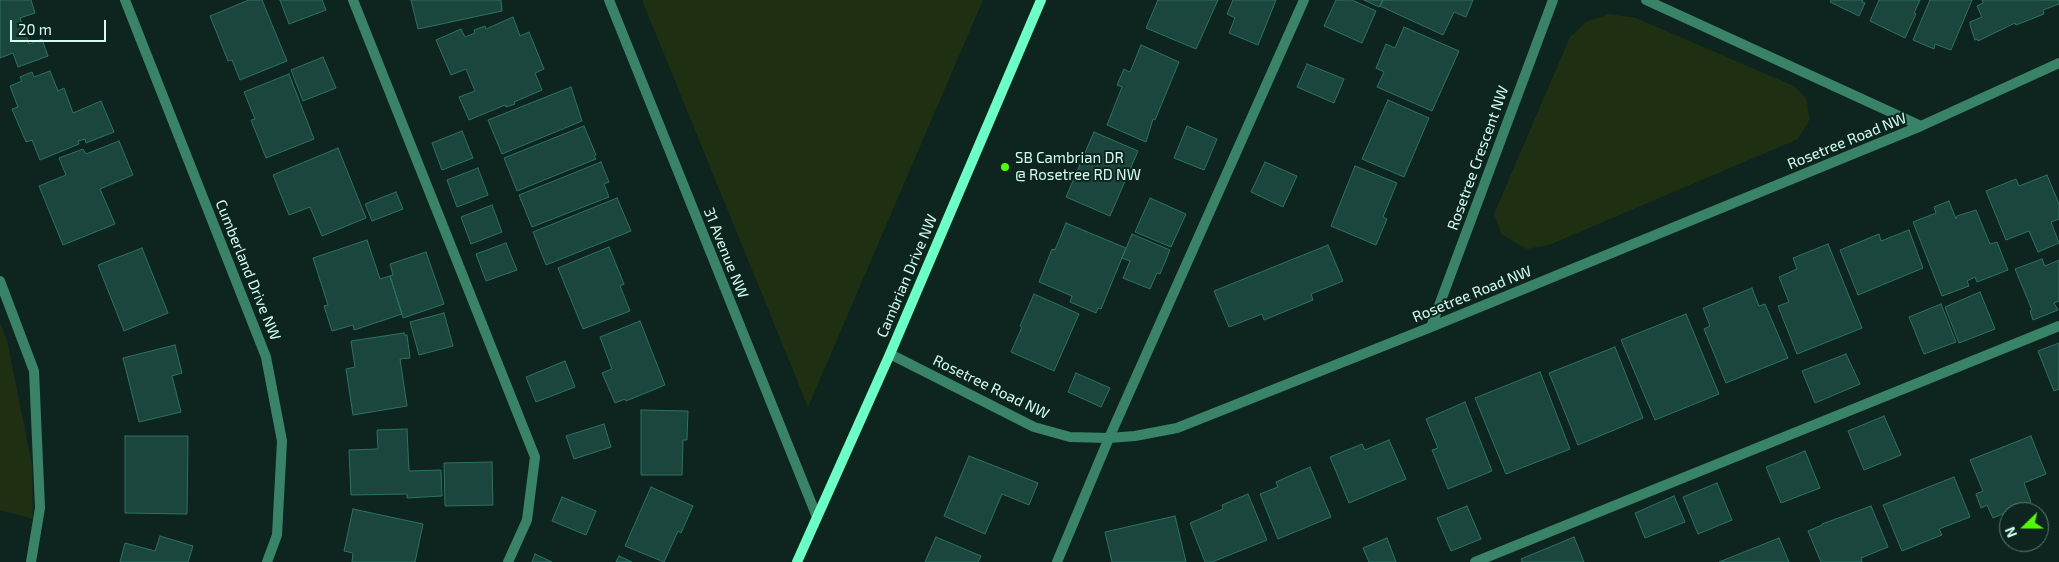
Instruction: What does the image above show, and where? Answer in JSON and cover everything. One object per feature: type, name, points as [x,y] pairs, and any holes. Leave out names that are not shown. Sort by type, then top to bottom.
[{"type":"street","name":"Cumberland Drive NW","points":[[125,0],[266,357],[282,440],[277,535],[267,562]]},
{"type":"street","points":[[353,0],[535,457],[526,520],[508,562]]},
{"type":"street","name":"31 Avenue NW","points":[[609,0],[817,517]]},
{"type":"street","name":"Cambrian Drive NW","points":[[797,562],[890,354],[1041,0]]},
{"type":"street","points":[[1057,562],[1109,438],[1304,0]]},
{"type":"street","name":"Rosetree Crescent NW","points":[[1431,327],[1553,0]]},
{"type":"street","points":[[1646,0],[1921,126]]},
{"type":"street","name":"Rosetree Road NW","points":[[890,354],[1034,427],[1070,437],[1109,438],[1135,436],[1177,428],[1431,327],[1921,126],[2059,62]]},
{"type":"street","points":[[0,281],[34,371],[40,508],[31,562]]},
{"type":"street","points":[[1475,562],[2059,326]]},
{"type":"green space","points":[[642,0],[983,0],[808,407]]},
{"type":"green space","points":[[1609,14],[1636,18],[1794,86],[1806,98],[1810,119],[1798,139],[1549,245],[1527,249],[1502,235],[1494,214],[1570,37],[1586,22]]},
{"type":"green space","points":[[0,323],[7,340],[32,464],[33,519],[0,510]]},
{"type":"building","points":[[0,0],[31,0],[35,13],[20,18],[29,44],[42,39],[48,56],[18,67],[13,53],[0,58]]},
{"type":"building","points":[[249,0],[262,0],[287,61],[240,80],[232,60],[228,61],[210,16]]},
{"type":"building","points":[[280,0],[322,0],[326,10],[289,24]]},
{"type":"building","points":[[411,0],[501,0],[502,11],[418,29]]},
{"type":"building","points":[[1158,0],[1218,0],[1196,49],[1146,28]]},
{"type":"building","points":[[1233,0],[1276,0],[1258,45],[1229,33],[1235,18],[1227,14]]},
{"type":"building","points":[[1336,0],[1352,0],[1376,11],[1362,43],[1324,26]]},
{"type":"building","points":[[1364,0],[1383,0],[1379,7]]},
{"type":"building","points":[[1383,0],[1473,0],[1466,17],[1454,12],[1443,35],[1380,6]]},
{"type":"building","points":[[1831,0],[1863,0],[1862,2],[1865,3],[1859,16],[1830,2]]},
{"type":"building","points":[[1879,0],[1920,0],[1905,38],[1870,21]]},
{"type":"building","points":[[1930,0],[1972,0],[1951,50],[1935,44],[1934,49],[1913,40]]},
{"type":"building","points":[[1982,0],[2059,0],[2059,4],[2043,10],[2044,14],[2016,25],[2015,23],[1978,41],[1977,39],[1975,40],[1970,22],[1982,17],[1977,6],[1983,3]]},
{"type":"building","points":[[513,17],[520,36],[529,32],[544,69],[535,73],[542,90],[514,102],[515,104],[506,107],[505,105],[469,120],[459,97],[475,91],[466,69],[451,75],[436,40],[461,29],[465,37],[475,33],[474,30],[485,26],[486,29]]},
{"type":"building","points":[[1404,27],[1459,51],[1432,111],[1377,87],[1384,72],[1376,68],[1386,44],[1395,48]]},
{"type":"building","points":[[1141,45],[1179,62],[1155,120],[1153,119],[1146,142],[1107,125],[1122,87],[1117,85],[1124,69],[1129,72],[1131,70]]},
{"type":"building","points":[[323,57],[336,88],[303,101],[291,70]]},
{"type":"building","points":[[1307,64],[1344,79],[1334,103],[1297,87]]},
{"type":"building","points":[[50,71],[58,91],[64,88],[73,113],[101,101],[114,132],[86,143],[85,139],[78,141],[79,144],[40,160],[32,140],[26,142],[12,109],[18,107],[10,86],[22,81],[20,77],[32,72],[34,77]]},
{"type":"building","points":[[289,74],[314,139],[266,158],[251,120],[255,119],[244,92]]},
{"type":"building","points":[[571,87],[582,121],[502,154],[488,120]]},
{"type":"building","points":[[1388,100],[1429,118],[1404,177],[1362,159]]},
{"type":"building","points":[[584,126],[596,159],[517,191],[504,158]]},
{"type":"building","points":[[1187,126],[1217,139],[1204,170],[1174,158]]},
{"type":"building","points":[[462,131],[473,158],[442,170],[432,143]]},
{"type":"building","points":[[1094,132],[1138,151],[1110,216],[1066,197]]},
{"type":"building","points":[[119,141],[133,175],[100,189],[115,224],[63,245],[39,186],[66,175],[59,158],[83,149],[86,154]]},
{"type":"building","points":[[338,148],[366,218],[322,236],[310,207],[289,215],[273,175]]},
{"type":"building","points":[[601,162],[609,182],[604,184],[609,197],[532,227],[519,195]]},
{"type":"building","points":[[1265,162],[1297,176],[1283,207],[1251,192]]},
{"type":"building","points":[[1355,166],[1397,183],[1383,217],[1387,219],[1376,245],[1331,226]]},
{"type":"building","points":[[478,168],[488,195],[457,207],[447,180]]},
{"type":"building","points":[[2047,175],[2059,204],[2059,219],[2051,222],[2059,243],[2038,252],[2029,231],[2006,240],[1986,191],[2016,179],[2019,186]]},
{"type":"building","points":[[396,192],[403,209],[372,221],[365,204]]},
{"type":"building","points":[[617,198],[631,231],[546,265],[533,232]]},
{"type":"building","points":[[1150,198],[1186,214],[1171,247],[1135,232]]},
{"type":"building","points":[[1949,201],[1956,219],[1957,216],[1976,210],[1990,244],[1997,242],[2008,270],[1977,282],[1975,277],[1967,281],[1969,286],[1942,296],[1913,222],[1936,213],[1934,207]]},
{"type":"building","points":[[492,205],[502,232],[471,244],[461,217]]},
{"type":"building","points":[[1066,223],[1126,248],[1101,309],[1098,308],[1096,313],[1070,302],[1072,296],[1039,282],[1052,249],[1055,250]]},
{"type":"building","points":[[1909,230],[1923,268],[1858,295],[1840,250],[1879,234],[1881,241]]},
{"type":"building","points":[[1132,234],[1170,250],[1160,274],[1157,273],[1150,289],[1123,278],[1130,261],[1122,258]]},
{"type":"building","points":[[367,240],[380,279],[390,276],[402,314],[354,330],[353,325],[332,331],[324,306],[328,305],[313,258]]},
{"type":"building","points":[[506,243],[517,270],[486,281],[476,254]]},
{"type":"building","points":[[1828,244],[1862,328],[1797,354],[1778,306],[1789,302],[1779,277],[1797,269],[1793,258]]},
{"type":"building","points":[[1328,245],[1343,281],[1311,294],[1313,300],[1264,320],[1262,314],[1229,327],[1214,291]]},
{"type":"building","points":[[609,247],[624,284],[620,286],[630,311],[583,329],[558,268]]},
{"type":"building","points":[[142,248],[168,313],[124,331],[98,265]]},
{"type":"building","points":[[426,252],[444,304],[403,318],[390,276],[393,275],[390,264]]},
{"type":"building","points":[[2042,259],[2045,266],[2059,260],[2059,301],[2054,303],[2058,310],[2033,320],[2030,311],[2032,310],[2015,269]]},
{"type":"building","points":[[1752,288],[1759,306],[1765,304],[1788,358],[1726,383],[1704,329],[1710,326],[1703,308]]},
{"type":"building","points":[[1980,292],[1995,329],[1959,343],[1945,307]]},
{"type":"building","points":[[1034,294],[1079,314],[1054,371],[1011,352]]},
{"type":"building","points":[[1941,304],[1956,342],[1924,354],[1909,317]]},
{"type":"building","points":[[444,313],[453,346],[419,355],[410,322]]},
{"type":"building","points":[[1686,314],[1719,394],[1655,420],[1621,340]]},
{"type":"building","points":[[640,321],[665,385],[626,401],[625,399],[615,403],[602,373],[612,369],[600,337]]},
{"type":"building","points":[[404,333],[404,335],[407,335],[410,358],[400,359],[407,406],[353,415],[346,369],[355,367],[351,341]]},
{"type":"building","points":[[2059,343],[2059,389],[2054,391],[2038,351]]},
{"type":"building","points":[[175,345],[182,373],[172,376],[181,412],[139,422],[123,358]]},
{"type":"building","points":[[1615,347],[1643,418],[1578,445],[1549,373]]},
{"type":"building","points":[[1846,354],[1860,384],[1815,403],[1802,371]]},
{"type":"building","points":[[565,361],[575,387],[536,402],[526,377]]},
{"type":"building","points":[[1540,372],[1570,449],[1506,474],[1475,398]]},
{"type":"building","points":[[1076,373],[1110,388],[1101,407],[1068,392]]},
{"type":"building","points":[[1465,402],[1492,471],[1448,489],[1432,450],[1438,448],[1426,419]]},
{"type":"building","points":[[641,410],[688,411],[687,440],[683,440],[682,475],[641,475]]},
{"type":"building","points":[[1884,416],[1901,455],[1864,470],[1848,431]]},
{"type":"building","points":[[604,424],[611,447],[574,459],[566,436]]},
{"type":"building","points":[[407,429],[409,471],[441,470],[442,496],[407,498],[407,494],[351,495],[349,450],[378,449],[377,430]]},
{"type":"building","points":[[125,436],[188,436],[187,514],[125,513]]},
{"type":"building","points":[[2031,436],[2046,474],[2024,483],[2031,502],[1999,502],[1999,515],[1993,518],[1987,505],[1981,508],[1976,494],[1983,491],[1970,460]]},
{"type":"building","points":[[1389,440],[1406,479],[1349,503],[1330,457],[1362,444],[1365,450]]},
{"type":"building","points":[[1805,451],[1820,488],[1781,503],[1766,467]]},
{"type":"building","points":[[969,456],[1038,483],[1029,505],[1002,494],[985,534],[944,516]]},
{"type":"building","points":[[492,462],[493,505],[445,506],[444,463]]},
{"type":"building","points":[[1310,467],[1331,517],[1278,539],[1260,494],[1278,487],[1276,482]]},
{"type":"building","points":[[1954,477],[1970,517],[1939,529],[1942,535],[1902,551],[1883,505]]},
{"type":"building","points":[[1717,483],[1732,520],[1698,534],[1683,497]]},
{"type":"building","points":[[651,487],[693,506],[681,533],[678,531],[664,562],[625,546]]},
{"type":"building","points":[[1248,494],[1267,540],[1212,562],[1205,562],[1190,523],[1223,509],[1222,505]]},
{"type":"building","points":[[1674,496],[1685,522],[1645,538],[1635,513]]},
{"type":"building","points":[[562,497],[596,511],[586,535],[552,521]]},
{"type":"building","points":[[1467,506],[1481,539],[1451,551],[1437,518]]},
{"type":"building","points":[[1871,506],[1888,547],[1861,558],[1862,562],[1821,562],[1808,531]]},
{"type":"building","points":[[353,509],[423,524],[415,562],[352,562],[353,553],[344,551]]},
{"type":"building","points":[[1175,516],[1186,562],[1112,562],[1105,532]]},
{"type":"building","points":[[160,536],[193,546],[188,562],[120,562],[125,543],[155,551]]},
{"type":"building","points":[[936,537],[981,556],[978,562],[925,562]]},
{"type":"building","points":[[1574,537],[1584,562],[1522,562],[1521,559]]},
{"type":"building","points":[[1387,538],[1396,562],[1369,562],[1363,548]]},
{"type":"building","points":[[1779,538],[1789,562],[1719,562]]},
{"type":"building","points":[[535,554],[552,562],[532,562]]},
{"type":"building","points":[[619,556],[632,562],[616,562]]},
{"type":"place","name":"SB Cambrian DR @ Rosetree RD NW","points":[[1005,167]]}]
